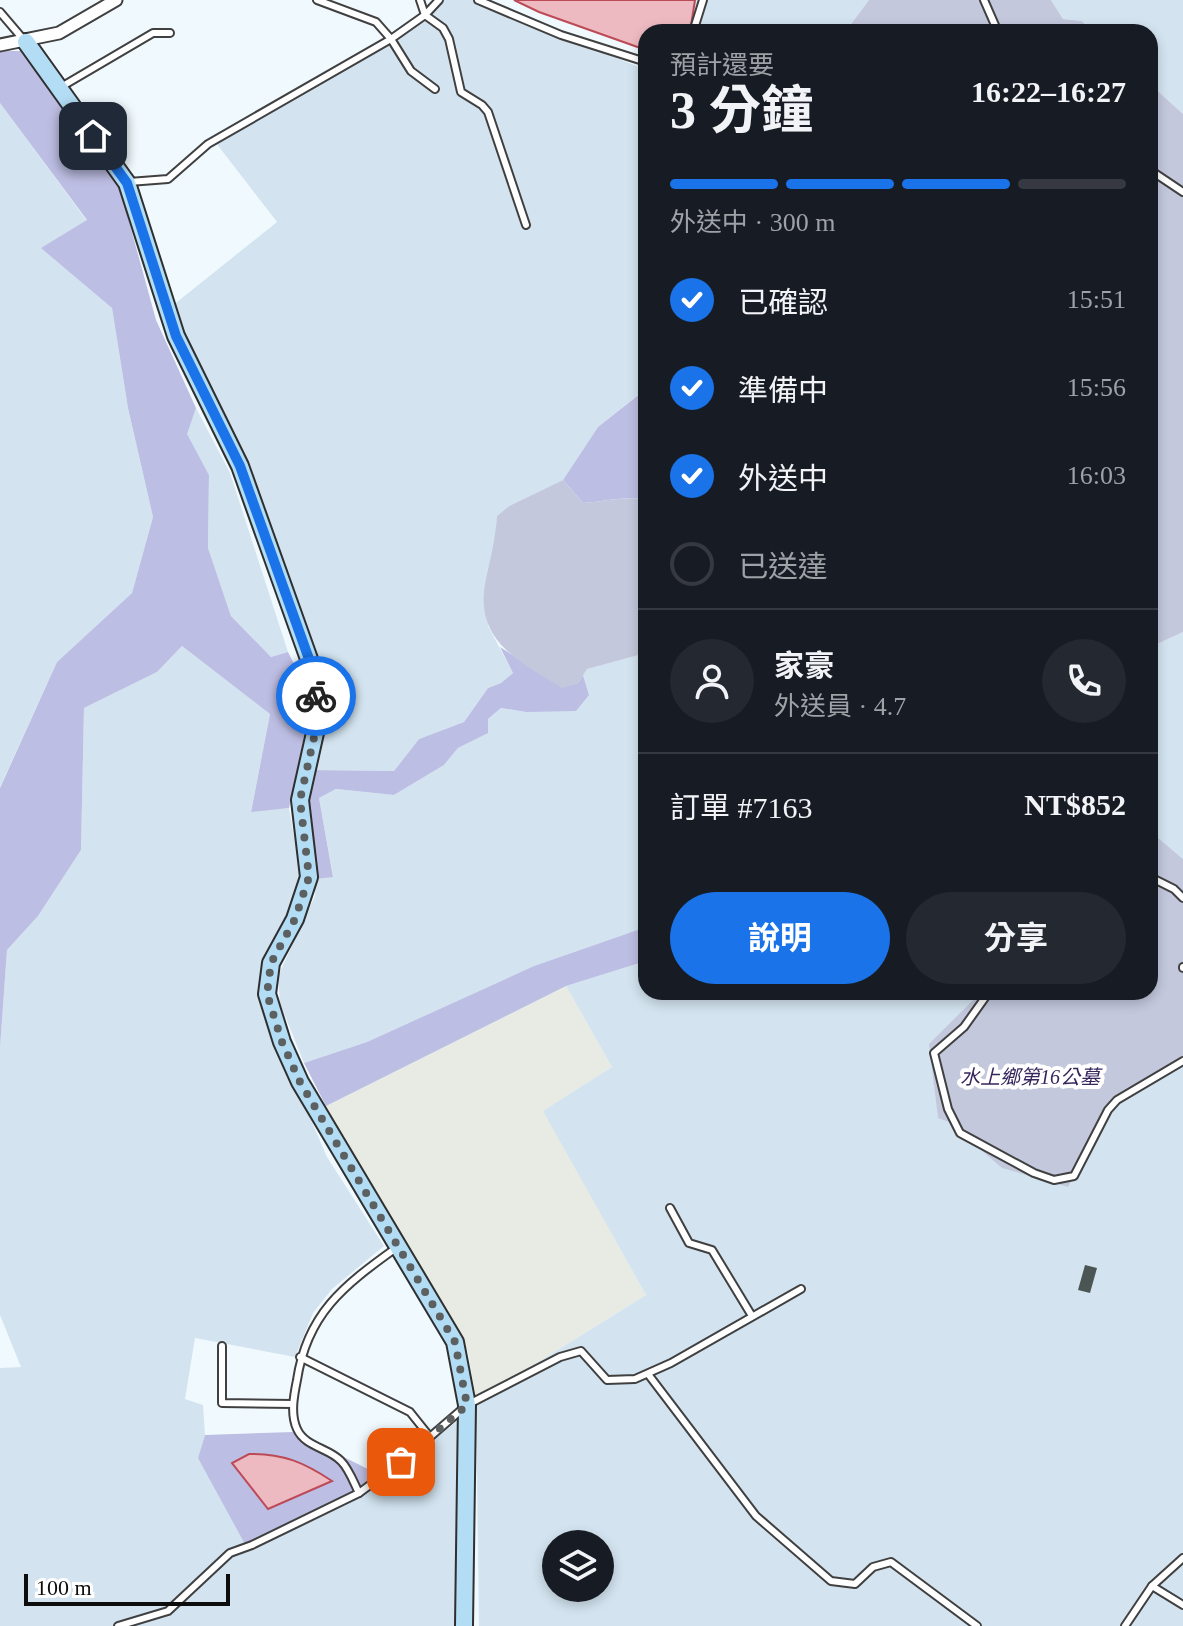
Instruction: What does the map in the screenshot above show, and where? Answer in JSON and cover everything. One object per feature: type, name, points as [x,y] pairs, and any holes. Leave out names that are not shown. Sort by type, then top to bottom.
[{"type":"street","points":[[0,45],[59,33],[116,0]]},
{"type":"street","points":[[26,42],[127,183],[176,336],[240,466],[309,659],[319,715],[300,800],[309,877],[295,919],[271,963],[267,994],[282,1042],[300,1082],[455,1342],[467,1405],[464,1626]]},
{"type":"lane","points":[[317,0],[376,22],[411,71],[435,89]]},
{"type":"lane","points":[[420,0],[425,15],[443,28],[449,39],[461,92],[488,112],[526,225]]},
{"type":"lane","points":[[127,183],[168,179],[208,144],[391,39],[425,15],[439,0]]},
{"type":"lane","points":[[478,0],[561,35],[638,59]]},
{"type":"lane","points":[[696,24],[703,0]]},
{"type":"lane","points":[[984,0],[994,24]]},
{"type":"lane","points":[[0,12],[26,42]]},
{"type":"lane","points":[[58,89],[153,33],[170,33]]},
{"type":"lane","points":[[1158,175],[1183,192]]},
{"type":"lane","points":[[1158,881],[1183,898]]},
{"type":"lane","points":[[983,1000],[964,1027],[934,1053],[948,1109],[960,1133],[1054,1180],[1074,1176],[1108,1110],[1117,1100],[1183,1061]]},
{"type":"lane","points":[[670,1208],[689,1243],[712,1250],[752,1316]]},
{"type":"lane","points":[[359,1493],[341,1460],[308,1442],[297,1429],[293,1404],[300,1357],[313,1327],[348,1282],[399,1246]]},
{"type":"lane","points":[[118,1626],[168,1611],[230,1553],[359,1493],[467,1405],[547,1363],[581,1351],[607,1380],[635,1379],[801,1289]]},
{"type":"lane","points":[[222,1346],[222,1403],[293,1404]]},
{"type":"lane","points":[[300,1357],[410,1412],[430,1437]]},
{"type":"lane","points":[[648,1374],[756,1516],[831,1581],[855,1584],[873,1567],[891,1562],[977,1626]]},
{"type":"lane","points":[[1125,1626],[1152,1586],[1183,1558]]},
{"type":"lane","points":[[1152,1586],[1183,1605]]},
{"type":"shaded area","points":[[441,0],[476,0],[638,67],[638,395],[598,427],[563,480],[509,506],[497,516],[495,551],[485,587],[488,626],[513,673],[501,683],[488,688],[464,722],[419,739],[394,771],[310,770],[328,709],[309,645],[183,347],[172,306],[277,222],[216,143],[420,24]]},
{"type":"shaded area","points":[[514,0],[695,0],[691,24],[638,24],[638,47]]},
{"type":"shaded area","points":[[692,0],[869,0],[851,24],[690,24]]},
{"type":"shaded area","points":[[1051,0],[1183,0],[1183,114],[1158,91],[1158,24],[1085,24],[1063,19]]},
{"type":"shaded area","points":[[0,51],[25,51],[119,185],[156,320],[196,408],[187,434],[209,475],[208,548],[231,616],[271,657],[288,652],[307,690],[306,727],[289,808],[251,812],[270,714],[182,646],[157,672],[84,708],[81,850],[38,916],[7,950],[0,1048],[0,788],[57,662],[132,593],[153,517],[128,408],[112,308],[41,248],[87,220],[0,103]]},
{"type":"shaded area","points":[[0,103],[87,221],[42,248],[112,308],[128,408],[153,517],[132,593],[57,662],[0,787]]},
{"type":"shaded area","points":[[638,395],[638,499],[583,503],[563,480],[598,427]]},
{"type":"shaded area","points":[[196,408],[230,473],[288,652],[271,657],[231,616],[208,548],[209,475],[186,434]]},
{"type":"shaded area","points":[[1183,632],[1183,859],[1158,838],[1158,644]]},
{"type":"shaded area","points":[[182,646],[270,714],[251,811],[289,808],[301,876],[299,890],[261,966],[258,998],[327,1157],[384,1246],[332,1289],[313,1313],[295,1357],[195,1338],[185,1399],[203,1405],[205,1435],[198,1459],[356,1496],[459,1420],[459,1626],[0,1626],[0,1368],[21,1367],[0,1315],[0,1048],[7,950],[38,916],[81,850],[84,708],[157,672]]},
{"type":"shaded area","points":[[500,647],[562,687],[578,683],[583,675],[589,695],[576,711],[526,712],[501,708],[488,719],[488,733],[458,748],[444,765],[394,795],[336,789],[319,798],[333,877],[315,879],[305,806],[310,770],[394,771],[419,739],[464,722],[488,688],[501,683],[513,673]]},
{"type":"shaded area","points":[[638,655],[638,930],[534,966],[367,1042],[304,1063],[280,1003],[278,976],[315,896],[315,879],[333,876],[319,798],[336,789],[394,795],[444,765],[458,748],[487,733],[488,719],[501,708],[526,712],[589,695],[583,675],[586,669]]},
{"type":"shaded area","points":[[638,930],[638,964],[566,986],[326,1106],[304,1063],[367,1042],[534,966]]},
{"type":"shaded area","points":[[638,964],[638,1000],[973,1000],[930,1044],[938,1117],[949,1122],[1111,1108],[1155,1075],[1183,1061],[1183,1626],[479,1626],[476,1401],[646,1295],[543,1111],[612,1067],[566,986]]},
{"type":"shaded area","points":[[566,986],[612,1067],[544,1111],[646,1295],[476,1401],[468,1352],[326,1106]]},
{"type":"shaded area","points":[[293,1432],[382,1476],[356,1496],[246,1546],[198,1458],[205,1435]]},
{"type":"shaded area","points":[[249,1454],[293,1460],[332,1481],[268,1509],[232,1463]]},
{"type":"green space","points":[[869,0],[1051,0],[1063,19],[1085,24],[851,24]]},
{"type":"green space","points":[[1158,91],[1183,114],[1183,632],[1158,644]]},
{"type":"green space","points":[[563,480],[583,503],[638,499],[638,655],[587,669],[578,683],[562,688],[504,648],[487,621],[484,604],[497,516],[509,506]]},
{"type":"green space","name":"水上鄉第16公墓","points":[[1158,838],[1183,859],[1183,1061],[1155,1075],[1111,1108],[1068,1187],[1002,1168],[949,1122],[938,1118],[929,1044],[973,1000],[1158,1000]]},
{"type":"building","points":[[1085,1265],[1097,1268],[1090,1293],[1078,1290]]},
{"type":"way so far","points":[[316,696],[319,715],[300,800],[309,877],[295,919],[271,963],[267,994],[282,1042],[300,1082],[455,1342],[467,1405],[401,1462]]},
{"type":"route","points":[[93,136],[127,183],[176,336],[240,466],[309,659],[316,696]]}]
